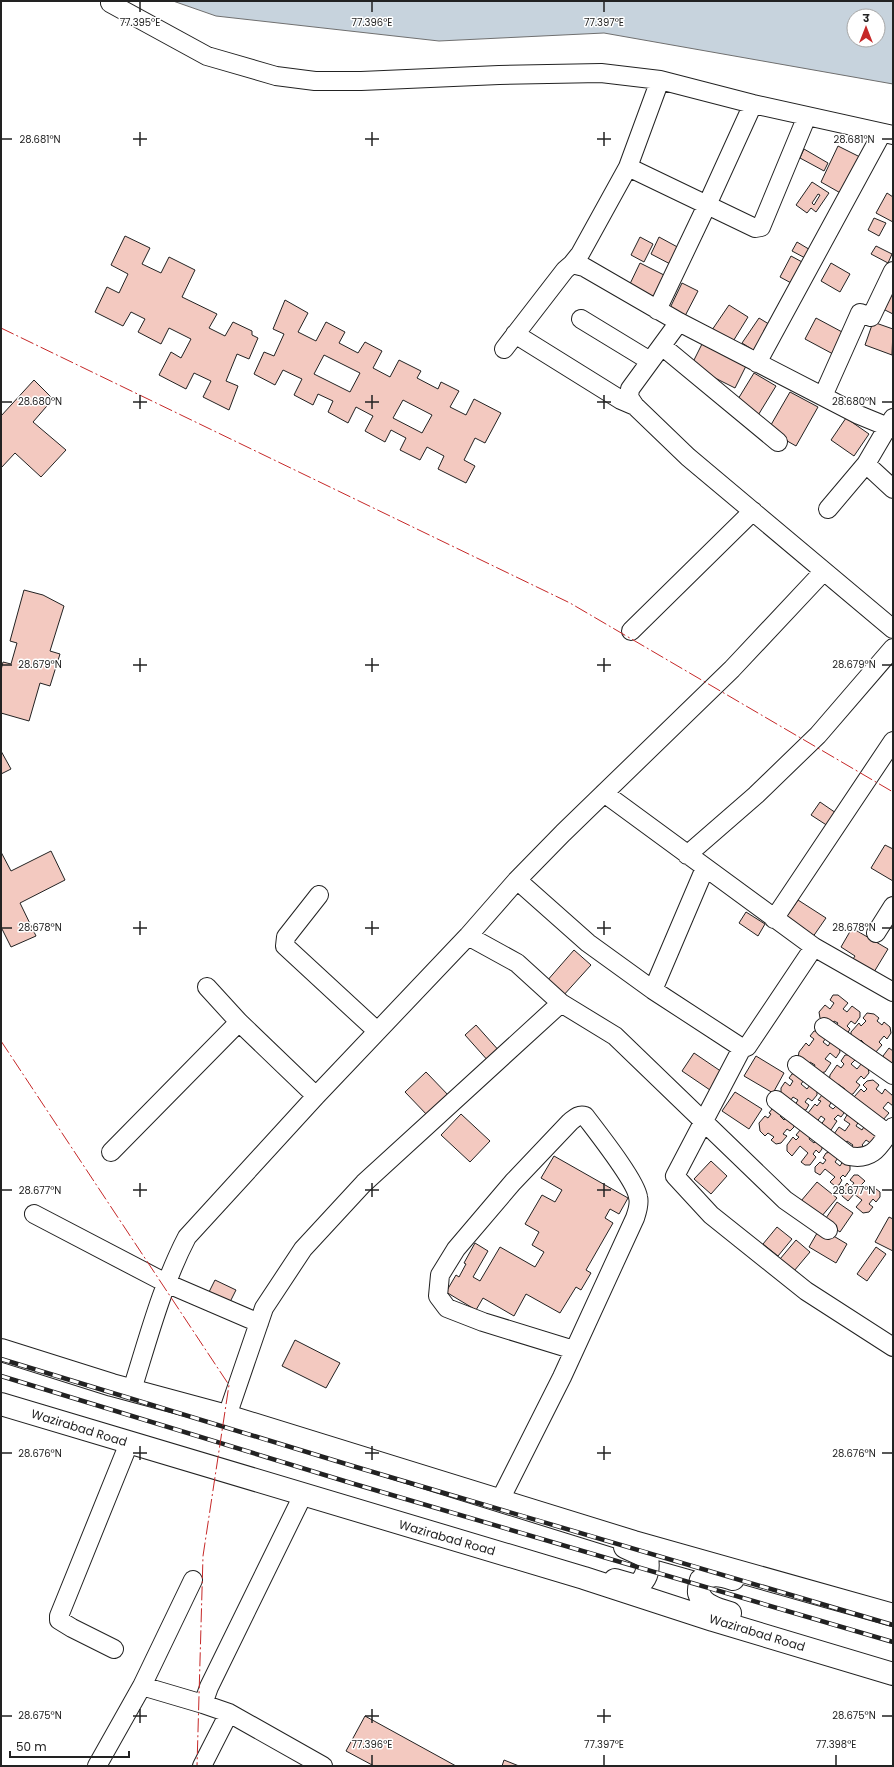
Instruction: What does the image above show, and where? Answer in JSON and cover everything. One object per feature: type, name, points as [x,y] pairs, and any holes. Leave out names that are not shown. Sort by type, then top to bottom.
[{"type":"highway","points":[[1,1350],[132,1390],[227,1416],[603,1532],[893,1616]]},
{"type":"highway","name":"Wazirabad Road","points":[[1,1404],[584,1578],[756,1633],[893,1674]]},
{"type":"highway","points":[[584,1578],[598,1575],[636,1586],[642,1583],[645,1577],[648,1569],[646,1557],[610,1541],[603,1532]]},
{"type":"highway","points":[[756,1633],[748,1620],[713,1608],[704,1602],[699,1593],[701,1580],[709,1575],[720,1575],[749,1584],[766,1580]]},
{"type":"street","points":[[110,3],[207,56],[276,76],[315,81],[361,81],[499,75],[601,73],[660,80],[753,104],[888,134],[757,363]]},
{"type":"street","points":[[504,349],[564,270],[572,264],[580,254],[628,167],[660,80]]},
{"type":"street","points":[[657,310],[708,205],[753,104]]},
{"type":"street","points":[[628,167],[756,228],[761,227],[807,116]]},
{"type":"street","points":[[572,264],[584,267],[657,310],[757,363],[823,396],[892,425],[866,464],[828,509]]},
{"type":"street","points":[[823,396],[860,313],[871,317],[893,271]]},
{"type":"street","points":[[581,319],[650,361]]},
{"type":"street","points":[[679,322],[628,392],[629,397],[635,406],[688,457],[893,629]]},
{"type":"street","points":[[515,334],[621,400],[635,406]]},
{"type":"street","points":[[662,346],[778,442]]},
{"type":"street","points":[[866,464],[893,489]]},
{"type":"street","points":[[631,631],[753,511]]},
{"type":"street","points":[[132,1390],[166,1283],[176,1257],[187,1237],[377,1030],[468,936],[518,880],[604,793],[732,669],[824,571]]},
{"type":"street","points":[[687,855],[756,795],[818,735],[893,648]]},
{"type":"street","points":[[774,919],[891,748]]},
{"type":"street","points":[[604,793],[814,947],[893,992]]},
{"type":"street","points":[[653,990],[705,868]]},
{"type":"street","points":[[518,880],[588,943],[653,990],[742,1048]]},
{"type":"street","points":[[319,896],[286,937],[284,946],[377,1030]]},
{"type":"street","points":[[876,932],[893,906]]},
{"type":"street","points":[[468,936],[518,963],[561,1003],[615,1036],[785,1200],[828,1230]]},
{"type":"street","points":[[814,947],[747,1047],[742,1048],[675,1176],[711,1215],[806,1291],[893,1347]]},
{"type":"street","points":[[207,987],[239,1022],[316,1096]]},
{"type":"street","points":[[227,1416],[264,1308],[303,1249],[364,1183],[561,1003]]},
{"type":"street","points":[[111,1152],[239,1022]]},
{"type":"street","points":[[824,1027],[893,1075]]},
{"type":"street","points":[[776,1100],[849,1156],[859,1158],[875,1152],[891,1130],[797,1065]]},
{"type":"street","points":[[500,1500],[574,1350],[635,1218],[638,1197],[633,1184],[585,1116],[582,1115],[577,1116],[570,1122],[513,1182],[470,1231],[456,1249],[440,1276],[438,1296],[447,1308],[483,1322],[574,1350]]},
{"type":"street","points":[[34,1214],[166,1283],[259,1323]]},
{"type":"street","points":[[114,1649],[72,1628],[59,1620],[59,1616],[129,1443]]},
{"type":"street","points":[[203,1704],[212,1680],[303,1495]]},
{"type":"street","points":[[97,1766],[142,1686],[193,1580]]},
{"type":"street","points":[[142,1686],[229,1713],[314,1764]]},
{"type":"street","points":[[202,1766],[229,1713]]},
{"type":"shaded area","points":[[173,1],[893,1],[893,84],[604,33],[439,41],[216,16]]},
{"type":"building","points":[[838,146],[860,157],[844,195],[821,182]]},
{"type":"building","points":[[804,149],[828,163],[824,171],[800,158]]},
{"type":"building","points":[[812,182],[829,193],[816,212],[811,208],[807,213],[796,205]],"holes":[[[818,194],[820,195],[814,205],[812,203]]]},
{"type":"building","points":[[887,193],[893,197],[893,222],[876,213]]},
{"type":"building","points":[[874,218],[886,223],[879,236],[868,230]]},
{"type":"building","points":[[125,236],[150,248],[142,264],[161,273],[169,257],[195,270],[182,297],[217,314],[209,328],[225,336],[233,322],[252,331],[252,335],[258,338],[249,359],[237,354],[226,381],[238,386],[229,410],[203,397],[211,381],[194,373],[186,389],[159,375],[171,352],[181,358],[191,339],[169,328],[161,344],[138,332],[145,319],[131,312],[123,326],[95,312],[107,287],[119,293],[128,274],[111,265]]},
{"type":"building","points":[[640,237],[653,244],[644,262],[631,255]]},
{"type":"building","points":[[659,237],[683,250],[674,266],[651,254]]},
{"type":"building","points":[[797,242],[812,251],[807,259],[792,251]]},
{"type":"building","points":[[876,246],[892,254],[888,263],[871,254]]},
{"type":"building","points":[[791,256],[804,263],[793,284],[780,277]]},
{"type":"building","points":[[640,263],[668,277],[656,302],[628,288]]},
{"type":"building","points":[[831,263],[850,274],[840,292],[821,281]]},
{"type":"building","points":[[682,283],[698,291],[685,316],[670,308]]},
{"type":"building","points":[[893,283],[893,314],[881,308]]},
{"type":"building","points":[[285,300],[308,313],[298,332],[316,341],[326,322],[345,332],[339,343],[358,353],[365,342],[382,351],[373,368],[390,377],[399,360],[421,371],[417,378],[438,389],[441,382],[459,391],[450,407],[466,415],[474,399],[501,413],[485,443],[475,438],[464,460],[475,466],[466,483],[438,469],[444,456],[427,447],[420,460],[400,450],[406,438],[391,430],[385,442],[365,431],[373,416],[356,407],[348,423],[328,412],[333,401],[318,394],[313,405],[294,395],[302,379],[283,370],[275,385],[254,374],[264,352],[274,356],[284,334],[273,329]],"holes":[[[324,355],[360,373],[350,392],[314,374]],[[403,400],[432,415],[422,433],[393,418]]]},
{"type":"building","points":[[729,305],[748,317],[732,343],[712,330]]},
{"type":"building","points":[[759,318],[772,326],[755,351],[742,343]]},
{"type":"building","points":[[816,318],[844,333],[833,354],[805,339]]},
{"type":"building","points":[[873,322],[893,329],[892,355],[865,345]]},
{"type":"building","points":[[704,340],[748,362],[735,388],[691,366]]},
{"type":"building","points":[[754,373],[776,386],[757,417],[735,404]]},
{"type":"building","points":[[34,380],[53,399],[33,422],[66,450],[41,477],[15,453],[1,468],[1,416]]},
{"type":"building","points":[[790,392],[818,407],[796,446],[768,430]]},
{"type":"building","points":[[846,418],[869,434],[854,456],[831,440]]},
{"type":"building","points":[[24,590],[43,595],[64,606],[50,651],[60,654],[50,686],[40,683],[29,721],[1,713],[1,670],[3,662],[11,664],[17,643],[10,641]]},
{"type":"building","points":[[1,751],[11,769],[1,774]]},
{"type":"building","points":[[820,802],[836,813],[828,826],[811,815]]},
{"type":"building","points":[[885,845],[893,849],[893,881],[871,868]]},
{"type":"building","points":[[51,851],[65,880],[20,903],[36,936],[11,947],[1,927],[1,852],[11,871]]},
{"type":"building","points":[[798,900],[826,918],[810,941],[782,923]]},
{"type":"building","points":[[746,912],[765,924],[758,936],[739,923]]},
{"type":"building","points":[[852,928],[888,949],[871,977],[849,965],[855,956],[841,947]]},
{"type":"building","points":[[574,950],[591,965],[562,997],[546,982]]},
{"type":"building","points":[[833,995],[838,995],[848,1003],[843,1009],[847,1012],[852,1006],[860,1012],[860,1017],[855,1024],[851,1021],[847,1026],[850,1029],[847,1034],[833,1029],[838,1023],[834,1021],[830,1027],[820,1018],[819,1012],[825,1005],[830,1009],[834,1003],[830,1000]]},
{"type":"building","points":[[867,1013],[874,1014],[879,1018],[877,1021],[882,1025],[884,1022],[890,1027],[891,1033],[887,1039],[884,1036],[879,1042],[882,1045],[875,1053],[862,1048],[865,1044],[861,1040],[857,1044],[851,1039],[851,1032],[859,1023],[861,1026],[866,1021],[863,1018]]},
{"type":"building","points":[[476,1025],[501,1053],[490,1063],[465,1035]]},
{"type":"building","points":[[814,1031],[819,1031],[827,1037],[823,1042],[828,1046],[832,1040],[839,1046],[840,1052],[836,1058],[830,1053],[825,1059],[831,1063],[825,1072],[819,1073],[813,1069],[815,1065],[810,1062],[807,1065],[798,1058],[799,1052],[806,1043],[809,1046],[814,1039],[810,1036]]},
{"type":"building","points":[[889,1048],[893,1051],[893,1066],[884,1064],[883,1056]]},
{"type":"building","points":[[694,1053],[722,1072],[710,1090],[682,1071]]},
{"type":"building","points":[[845,1055],[851,1055],[856,1059],[851,1064],[857,1069],[862,1063],[868,1068],[869,1073],[864,1079],[861,1076],[856,1082],[860,1085],[853,1094],[848,1095],[843,1092],[845,1089],[838,1084],[836,1087],[829,1082],[830,1075],[837,1065],[841,1068],[844,1064],[841,1061]]},
{"type":"building","points":[[756,1056],[784,1073],[773,1093],[744,1076]]},
{"type":"building","points":[[426,1072],[450,1097],[429,1117],[405,1092]]},
{"type":"building","points":[[797,1073],[805,1079],[801,1084],[807,1089],[810,1085],[817,1090],[817,1095],[812,1101],[808,1098],[805,1102],[809,1105],[806,1110],[801,1110],[795,1105],[798,1100],[793,1097],[790,1101],[781,1094],[781,1088],[785,1082],[790,1086],[793,1081],[789,1078],[792,1074]]},
{"type":"building","points":[[873,1080],[879,1085],[876,1089],[882,1094],[885,1089],[893,1096],[893,1106],[888,1102],[883,1108],[889,1113],[883,1120],[854,1097],[861,1089],[864,1092],[867,1089],[863,1085],[867,1081]]},
{"type":"building","points":[[735,1092],[762,1109],[749,1129],[722,1111]]},
{"type":"building","points":[[822,1095],[826,1095],[833,1100],[829,1106],[833,1109],[838,1104],[843,1108],[844,1113],[841,1117],[838,1115],[834,1119],[837,1121],[831,1130],[826,1131],[820,1126],[825,1119],[821,1116],[816,1123],[808,1117],[808,1113],[815,1104],[817,1106],[821,1101],[818,1100]]},
{"type":"building","points":[[777,1108],[783,1113],[780,1116],[784,1120],[787,1116],[794,1121],[794,1127],[790,1131],[787,1129],[783,1134],[787,1136],[781,1143],[776,1144],[771,1140],[774,1137],[768,1133],[765,1136],[760,1131],[759,1123],[765,1116],[768,1118],[772,1109]]},
{"type":"building","points":[[461,1114],[490,1141],[470,1162],[441,1135]]},
{"type":"building","points":[[847,1115],[851,1115],[859,1121],[856,1126],[862,1130],[865,1125],[875,1132],[876,1137],[872,1144],[866,1140],[862,1145],[866,1149],[850,1149],[853,1145],[847,1141],[844,1145],[834,1134],[839,1127],[845,1131],[850,1124],[844,1120]]},
{"type":"building","points":[[801,1129],[812,1134],[809,1139],[814,1143],[818,1138],[822,1142],[822,1149],[819,1153],[816,1150],[813,1154],[816,1157],[810,1165],[805,1165],[801,1162],[808,1153],[800,1146],[792,1156],[787,1151],[787,1145],[793,1137],[796,1140],[799,1137],[796,1135]]},
{"type":"building","points":[[831,1152],[838,1158],[835,1162],[840,1166],[843,1161],[850,1166],[850,1170],[845,1177],[843,1175],[840,1178],[842,1180],[839,1185],[835,1186],[830,1182],[835,1177],[825,1169],[820,1175],[815,1172],[815,1167],[820,1162],[823,1164],[826,1160],[823,1158],[826,1153]]},
{"type":"building","points":[[554,1156],[628,1198],[619,1214],[610,1209],[605,1218],[613,1223],[586,1270],[591,1273],[581,1290],[576,1287],[560,1313],[526,1294],[514,1316],[483,1298],[476,1310],[446,1292],[456,1275],[459,1277],[466,1264],[464,1263],[475,1243],[488,1251],[473,1277],[480,1281],[500,1247],[535,1267],[544,1252],[532,1245],[539,1232],[525,1224],[542,1195],[555,1202],[562,1190],[541,1178]]},
{"type":"building","points":[[711,1161],[727,1176],[711,1194],[694,1179]]},
{"type":"building","points":[[854,1175],[858,1175],[865,1181],[861,1185],[868,1191],[872,1186],[880,1192],[880,1197],[876,1202],[873,1199],[869,1204],[873,1207],[869,1212],[863,1213],[856,1207],[862,1200],[854,1194],[848,1201],[842,1196],[842,1190],[847,1183],[851,1187],[854,1183],[850,1180]]},
{"type":"building","points":[[817,1182],[837,1198],[821,1217],[801,1201]]},
{"type":"building","points":[[837,1202],[853,1213],[840,1232],[824,1221]]},
{"type":"building","points":[[889,1217],[893,1219],[893,1251],[875,1242]]},
{"type":"building","points":[[777,1227],[792,1239],[778,1256],[763,1244]]},
{"type":"building","points":[[820,1228],[847,1244],[836,1263],[809,1247]]},
{"type":"building","points":[[796,1240],[810,1252],[794,1271],[780,1259]]},
{"type":"building","points":[[876,1247],[886,1254],[867,1281],[857,1274]]},
{"type":"building","points":[[215,1280],[236,1290],[228,1306],[207,1296]]},
{"type":"building","points":[[295,1340],[340,1363],[326,1388],[282,1366]]},
{"type":"building","points":[[365,1716],[456,1766],[374,1766],[346,1751]]},
{"type":"building","points":[[504,1760],[519,1766],[502,1766]]},
{"type":"railway","points":[[1,1359],[356,1467],[893,1625]]},
{"type":"railway","points":[[1,1376],[351,1483],[893,1642]]},
{"type":"power","points":[[1,328],[570,603],[893,792]]},
{"type":"power","points":[[1,1041],[229,1385],[203,1556],[197,1766]]}]
